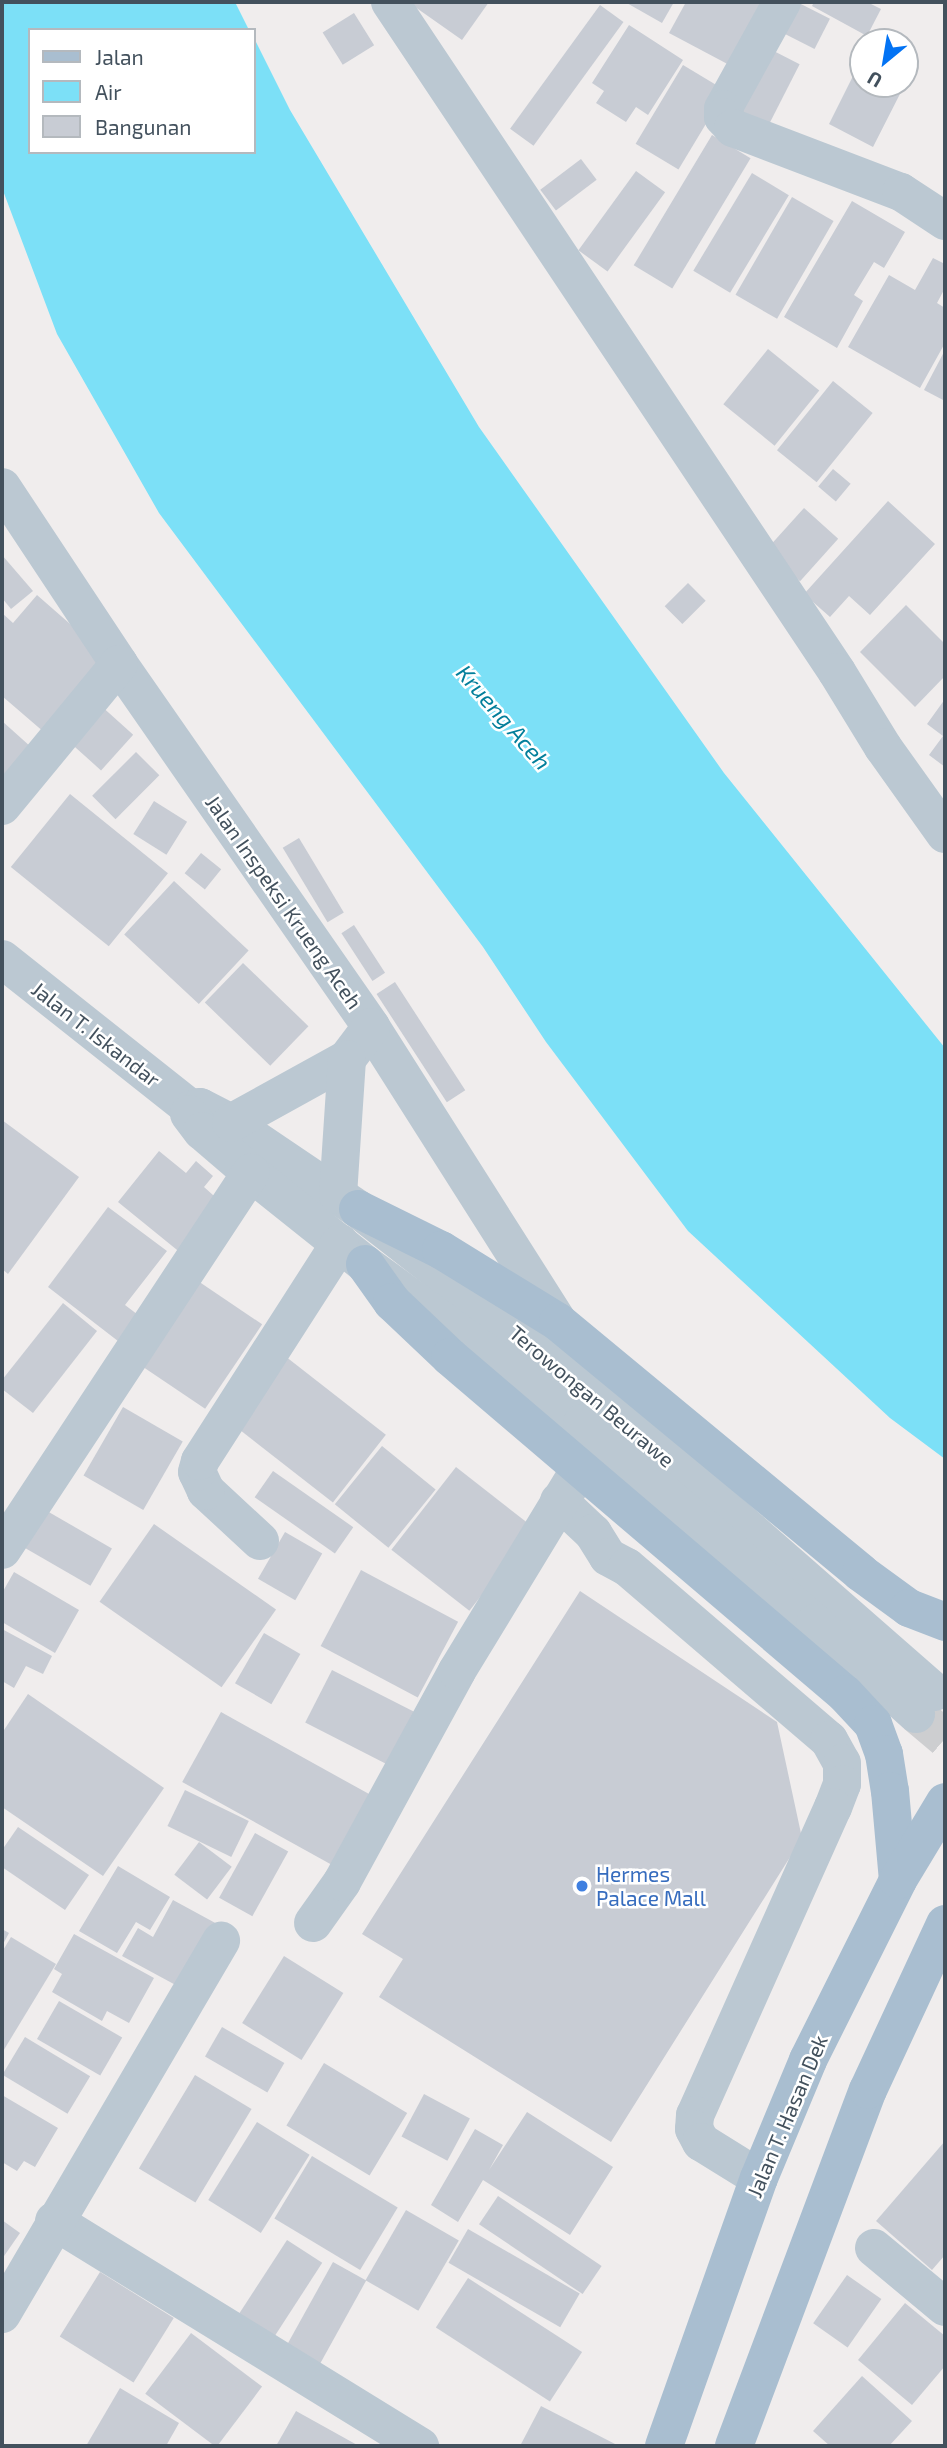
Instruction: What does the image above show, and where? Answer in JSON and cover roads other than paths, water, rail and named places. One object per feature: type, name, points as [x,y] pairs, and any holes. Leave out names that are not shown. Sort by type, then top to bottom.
[{"type":"main road","points":[[348,1202],[441,1250],[558,1322],[861,1573],[909,1608],[945,1622]]},
{"type":"main road","points":[[353,1254],[392,1302],[450,1357],[582,1466],[845,1694],[873,1724],[884,1754],[890,1791],[898,1880]]},
{"type":"main road","name":"Jalan T. Hasan Dek","points":[[664,2446],[759,2178],[808,2060],[898,1880],[945,1802]]},
{"type":"main road","points":[[734,2446],[868,2090],[945,1924]]},
{"type":"street","points":[[390,2],[837,671],[883,747],[945,834]]},
{"type":"street","points":[[782,2],[723,109],[723,117],[733,128],[901,192],[943,215]]},
{"type":"street","name":"Jalan Inspeksi Krueng Aceh","points":[[2,487],[119,664],[371,1027],[558,1322]]},
{"type":"street","points":[[2,806],[119,664]]},
{"type":"street","name":"Jalan T. Iskandar","points":[[2,959],[191,1109],[200,1107],[225,1134]]},
{"type":"street","points":[[225,1134],[347,1059],[371,1027]]},
{"type":"street","points":[[347,1059],[348,1202]]},
{"type":"street","name":"Terowongan Beurawe","points":[[225,1134],[348,1202],[584,1385],[925,1703],[815,1622],[582,1423],[353,1254],[251,1173],[225,1134]]},
{"type":"street","points":[[2,1550],[251,1173]]},
{"type":"street","points":[[260,1541],[206,1491],[197,1472],[200,1461],[353,1254]]},
{"type":"street","points":[[313,1923],[342,1882],[457,1671],[582,1466]]},
{"type":"street","points":[[559,1501],[593,1533],[608,1557],[627,1567],[829,1740],[842,1763],[842,1783],[833,1807],[695,2115],[694,2129],[701,2141],[759,2178]]},
{"type":"street","points":[[2,2314],[54,2221],[221,1941]]},
{"type":"street","points":[[54,2221],[420,2446]]},
{"type":"street","points":[[874,2248],[945,2307]]},
{"type":"water","name":"Krueng Aceh","points":[[2,2],[235,2],[248,28],[28,28],[28,154],[256,154],[256,42],[290,110],[479,427],[724,773],[945,1048],[945,1459],[890,1418],[688,1231],[546,1042],[483,947],[159,513],[57,334],[2,188]]},
{"type":"tunnel","points":[[916,1714],[945,1738]]},
{"type":"place","name":"Hermes Palace Mall","points":[[582,1886]]}]
